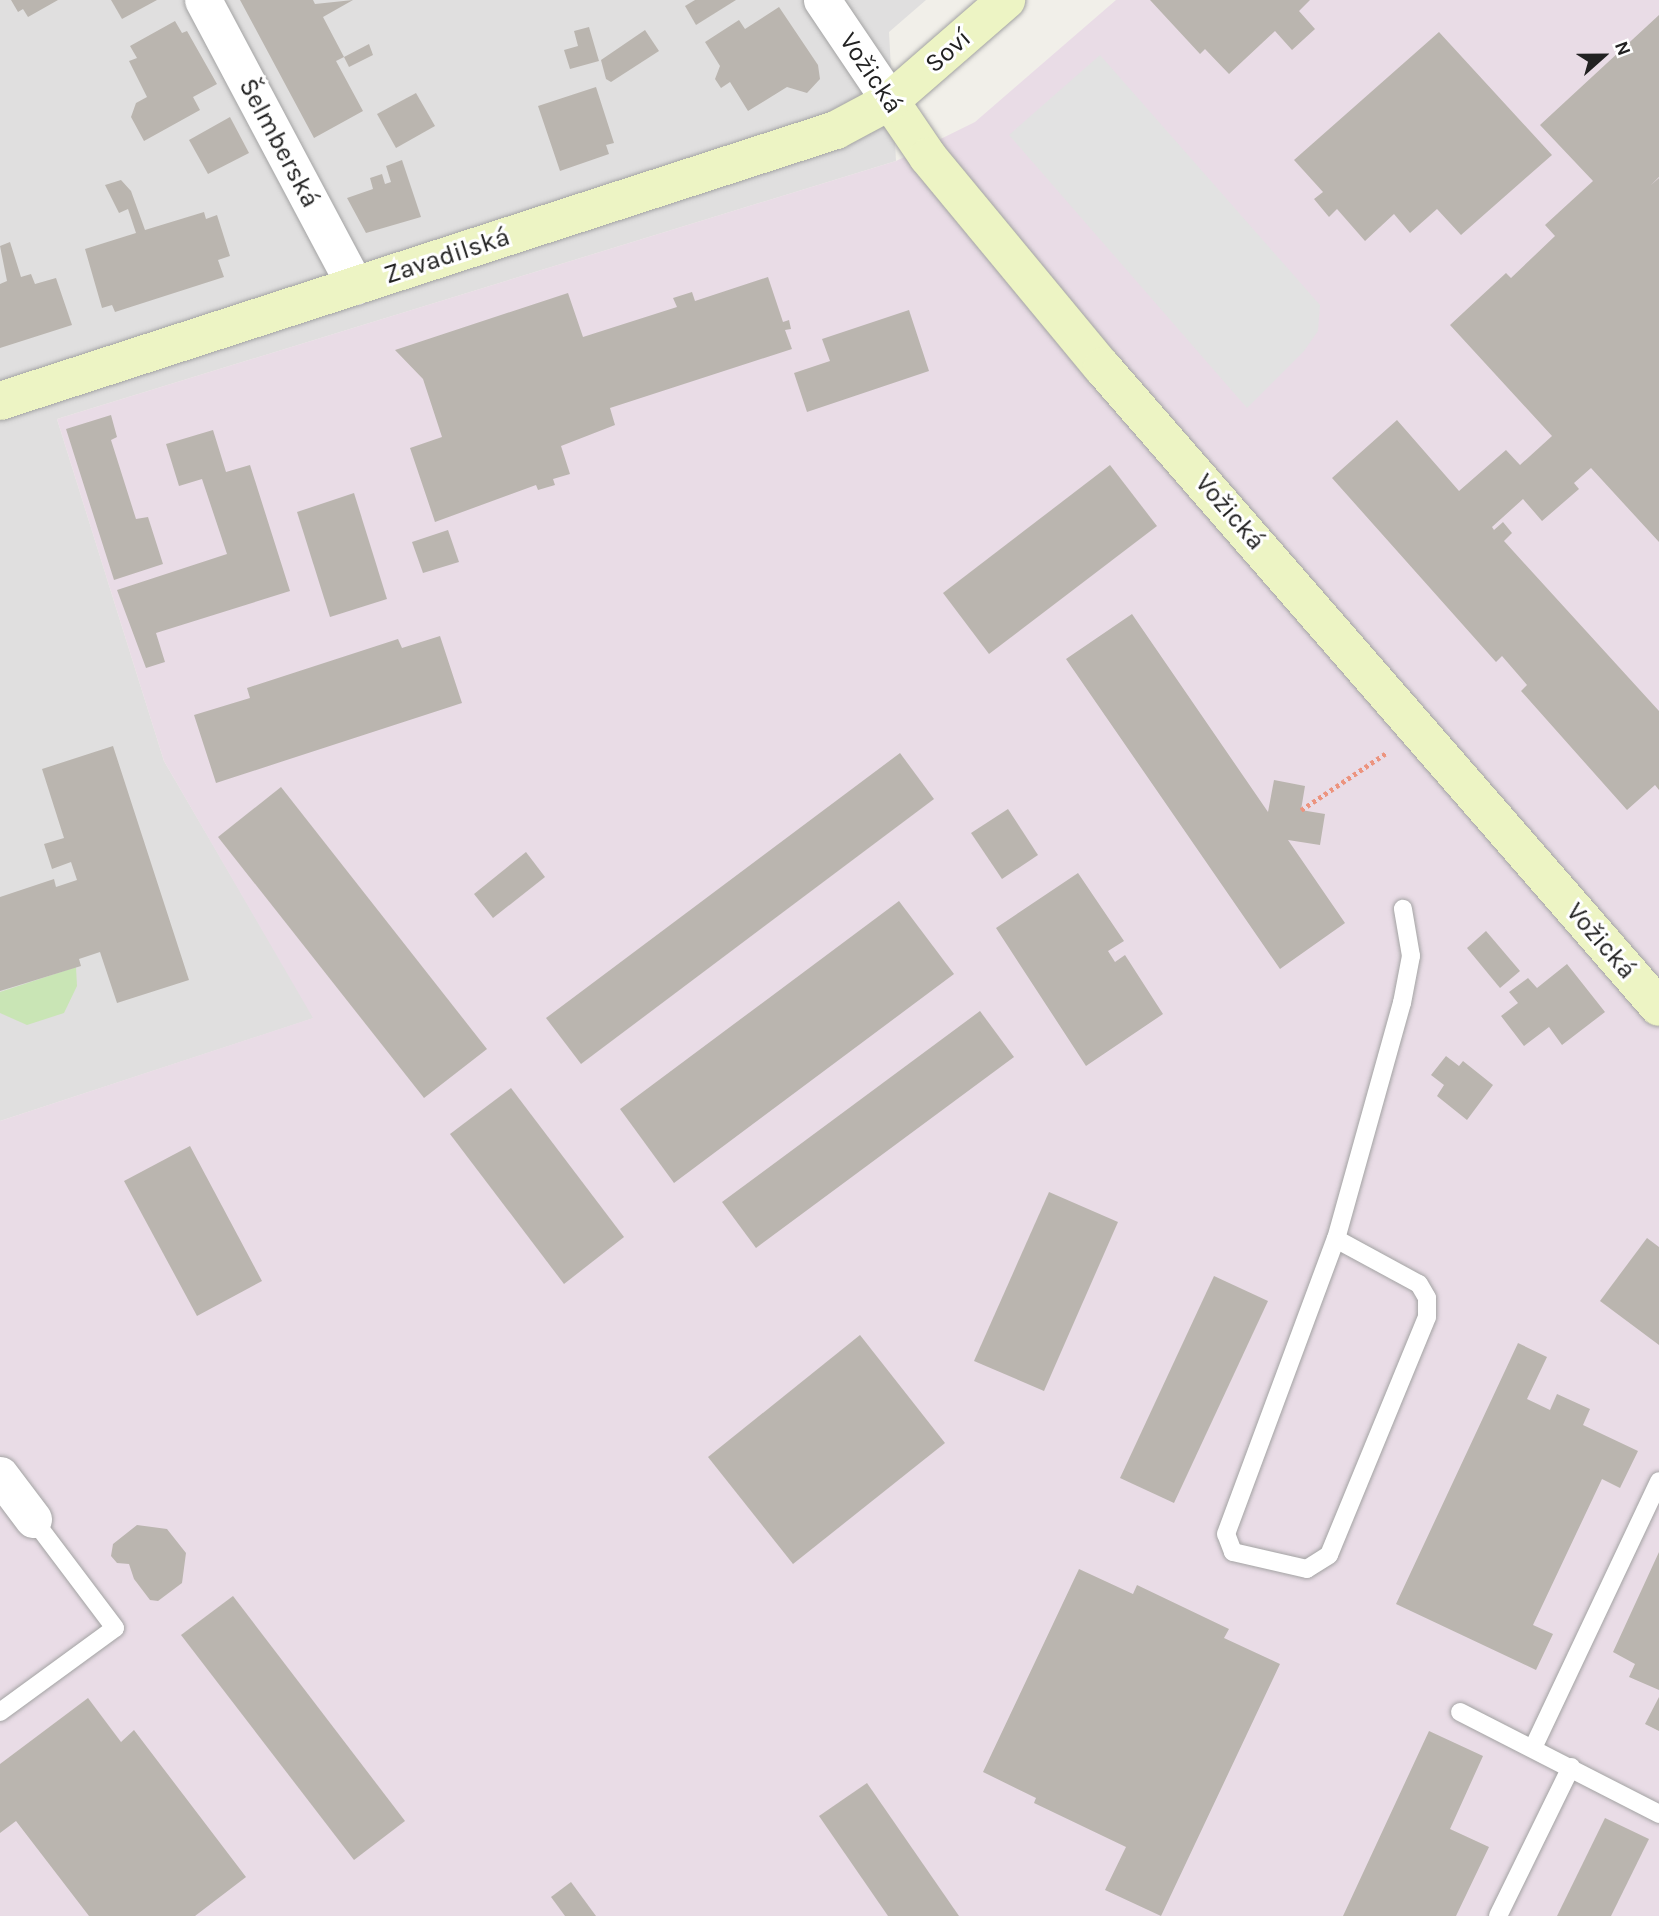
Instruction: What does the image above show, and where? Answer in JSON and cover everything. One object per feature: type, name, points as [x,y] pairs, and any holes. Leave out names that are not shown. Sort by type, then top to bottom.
[{"type":"main road","name":"Soví","points":[[890,101],[1006,0]]},
{"type":"main road","name":"Zavadilská","points":[[0,401],[836,130],[890,101]]},
{"type":"main road","name":"Vožická","points":[[890,101],[929,157],[1093,356],[1659,1007]]},
{"type":"street","name":"Šelmberská","points":[[203,0],[355,286]]},
{"type":"street","name":"Vožická","points":[[822,0],[890,101]]},
{"type":"street","points":[[0,1475],[33,1518]]},
{"type":"lane","points":[[1336,1239],[1419,1284],[1427,1298],[1427,1317],[1329,1555],[1307,1569],[1233,1552],[1226,1534],[1336,1239],[1404,991],[1411,956],[1410,930],[1403,909]]},
{"type":"lane","points":[[1533,1748],[1659,1481]]},
{"type":"lane","points":[[0,1712],[115,1628],[33,1518]]},
{"type":"lane","points":[[1460,1712],[1659,1814]]},
{"type":"lane","points":[[1498,1916],[1571,1767]]},
{"type":"path","points":[[1301,810],[1387,754],[1378,743]]},
{"type":"shaded area","points":[[0,0],[926,0],[889,32],[896,161],[57,419],[164,761],[314,1018],[0,1121]]},
{"type":"shaded area","points":[[1116,0],[1659,0],[1659,1916],[0,1916],[0,1121],[313,1018],[164,761],[57,419],[896,161],[975,122]]},
{"type":"shaded area","points":[[1100,55],[1320,305],[1318,331],[1304,351],[1247,408],[1009,135]]},
{"type":"green space","points":[[76,967],[77,986],[64,1013],[27,1025],[0,1013],[0,992]]},
{"type":"building","points":[[11,0],[58,0],[28,17],[23,9],[18,12]]},
{"type":"building","points":[[111,0],[157,0],[122,19]]},
{"type":"building","points":[[240,0],[313,0],[315,4],[353,0],[323,17],[344,57],[336,61],[363,111],[314,138]]},
{"type":"building","points":[[695,0],[736,0],[696,25],[685,6]]},
{"type":"building","points":[[1150,0],[1310,0],[1299,11],[1315,29],[1292,50],[1275,31],[1229,74],[1205,49],[1200,54]]},
{"type":"building","points":[[779,7],[818,65],[820,79],[807,93],[787,87],[748,111],[730,82],[721,88],[715,79],[720,66],[705,42],[739,20],[745,29]]},
{"type":"building","points":[[1659,15],[1659,177],[1651,185],[1659,178],[1659,542],[1591,468],[1574,483],[1579,489],[1542,521],[1523,499],[1492,527],[1494,530],[1503,522],[1512,533],[1504,541],[1659,711],[1659,790],[1655,785],[1627,810],[1521,691],[1527,685],[1502,656],[1496,662],[1332,478],[1397,420],[1459,491],[1506,450],[1520,465],[1552,436],[1450,325],[1506,273],[1511,278],[1555,236],[1545,225],[1593,181],[1540,125]]},
{"type":"building","points":[[175,21],[182,33],[187,31],[217,84],[193,97],[200,110],[144,141],[131,117],[136,103],[147,97],[129,61],[137,58],[130,46]]},
{"type":"building","points":[[589,27],[599,61],[570,69],[564,50],[578,46],[574,31]]},
{"type":"building","points":[[645,30],[659,51],[611,82],[606,79],[601,60]]},
{"type":"building","points":[[1439,32],[1552,155],[1461,235],[1437,209],[1410,233],[1394,214],[1365,241],[1337,209],[1329,217],[1314,199],[1323,192],[1294,160]]},
{"type":"building","points":[[369,44],[373,55],[349,67],[344,57]]},
{"type":"building","points":[[596,87],[614,143],[606,145],[609,154],[560,171],[538,106]]},
{"type":"building","points":[[416,93],[435,126],[396,148],[377,114]]},
{"type":"building","points":[[230,117],[249,153],[208,174],[189,140]]},
{"type":"building","points":[[402,160],[421,217],[366,233],[347,198],[373,189],[370,178],[382,174],[385,184],[391,182],[386,166]]},
{"type":"building","points":[[121,180],[131,191],[145,230],[204,212],[206,219],[217,215],[230,256],[218,260],[224,277],[115,312],[112,305],[102,308],[85,249],[136,233],[128,209],[119,213],[105,185]]},
{"type":"building","points":[[10,242],[21,277],[31,274],[35,284],[56,278],[72,325],[0,348],[0,284],[7,281],[0,246]]},
{"type":"building","points":[[768,277],[783,322],[789,320],[791,329],[785,330],[792,349],[610,408],[615,425],[561,446],[570,474],[553,479],[555,485],[538,490],[536,485],[435,522],[410,448],[442,437],[423,379],[395,350],[568,293],[583,337],[677,307],[673,298],[692,292],[695,301]]},
{"type":"building","points":[[909,310],[929,371],[807,412],[794,373],[830,361],[822,339]]},
{"type":"building","points":[[111,415],[117,437],[111,440],[136,519],[148,517],[163,564],[114,580],[66,429]]},
{"type":"building","points":[[213,430],[226,472],[250,465],[290,591],[156,633],[165,662],[146,668],[117,590],[227,554],[202,479],[179,486],[166,444]]},
{"type":"building","points":[[1110,465],[1157,526],[989,654],[943,593]]},
{"type":"building","points":[[354,493],[387,599],[330,617],[297,512]]},
{"type":"building","points":[[448,530],[459,562],[423,573],[412,542]]},
{"type":"building","points":[[1132,614],[1268,812],[1274,780],[1305,786],[1301,810],[1325,814],[1320,845],[1288,840],[1345,923],[1280,969],[1066,659]]},
{"type":"building","points":[[440,636],[462,703],[216,783],[194,715],[250,698],[247,688],[398,639],[402,648]]},
{"type":"building","points":[[113,746],[189,980],[117,1003],[100,952],[79,959],[81,966],[0,991],[0,897],[54,879],[56,887],[77,880],[71,862],[52,869],[44,844],[64,838],[42,769]]},
{"type":"building","points":[[900,753],[934,799],[581,1064],[546,1018]]},
{"type":"building","points":[[281,787],[487,1049],[424,1098],[218,837]]},
{"type":"building","points":[[1008,809],[1038,855],[1002,879],[971,833]]},
{"type":"building","points":[[526,852],[545,877],[493,918],[474,894]]},
{"type":"building","points":[[1078,873],[1124,941],[1108,951],[1115,962],[1125,955],[1163,1014],[1086,1066],[996,928]]},
{"type":"building","points":[[899,901],[954,974],[674,1183],[620,1109]]},
{"type":"building","points":[[1486,931],[1520,971],[1500,988],[1467,948]]},
{"type":"building","points":[[1567,964],[1605,1012],[1562,1045],[1549,1027],[1524,1046],[1501,1016],[1518,1003],[1509,992],[1528,978],[1537,988]]},
{"type":"building","points":[[980,1011],[1014,1057],[756,1248],[722,1202]]},
{"type":"building","points":[[1446,1056],[1459,1066],[1463,1061],[1493,1085],[1467,1120],[1437,1096],[1444,1085],[1431,1075]]},
{"type":"building","points":[[511,1088],[624,1237],[564,1284],[450,1134]]},
{"type":"building","points":[[190,1146],[262,1281],[197,1316],[124,1181]]},
{"type":"building","points":[[1049,1192],[1118,1222],[1044,1391],[974,1361]]},
{"type":"building","points":[[1647,1238],[1659,1247],[1659,1345],[1600,1301]]},
{"type":"building","points":[[1214,1276],[1268,1301],[1174,1503],[1120,1478]]},
{"type":"building","points":[[860,1335],[945,1443],[793,1564],[708,1457]]},
{"type":"building","points":[[1518,1343],[1547,1357],[1527,1399],[1550,1410],[1557,1394],[1590,1409],[1583,1425],[1638,1451],[1620,1488],[1602,1479],[1533,1625],[1553,1634],[1536,1670],[1396,1604]]},
{"type":"building","points":[[137,1525],[167,1529],[186,1553],[182,1583],[158,1601],[150,1600],[134,1579],[129,1564],[117,1563],[111,1556],[113,1544]]},
{"type":"building","points":[[1659,1552],[1659,1690],[1629,1677],[1635,1664],[1613,1652]]},
{"type":"building","points":[[1079,1569],[1133,1594],[1137,1585],[1229,1629],[1224,1638],[1280,1664],[1161,1916],[1105,1890],[1126,1847],[1034,1803],[1036,1798],[983,1772]]},
{"type":"building","points":[[233,1596],[405,1821],[354,1860],[181,1635]]},
{"type":"building","points":[[1659,1697],[1659,1731],[1645,1724]]},
{"type":"building","points":[[88,1698],[121,1742],[134,1730],[246,1877],[195,1916],[89,1916],[16,1821],[0,1833],[0,1764]]},
{"type":"building","points":[[1429,1731],[1483,1756],[1450,1829],[1489,1847],[1456,1916],[1343,1916]]},
{"type":"building","points":[[867,1783],[959,1916],[888,1916],[819,1816]]},
{"type":"building","points":[[1605,1818],[1649,1839],[1611,1916],[1557,1916]]},
{"type":"building","points":[[571,1882],[596,1916],[565,1916],[551,1897]]}]
